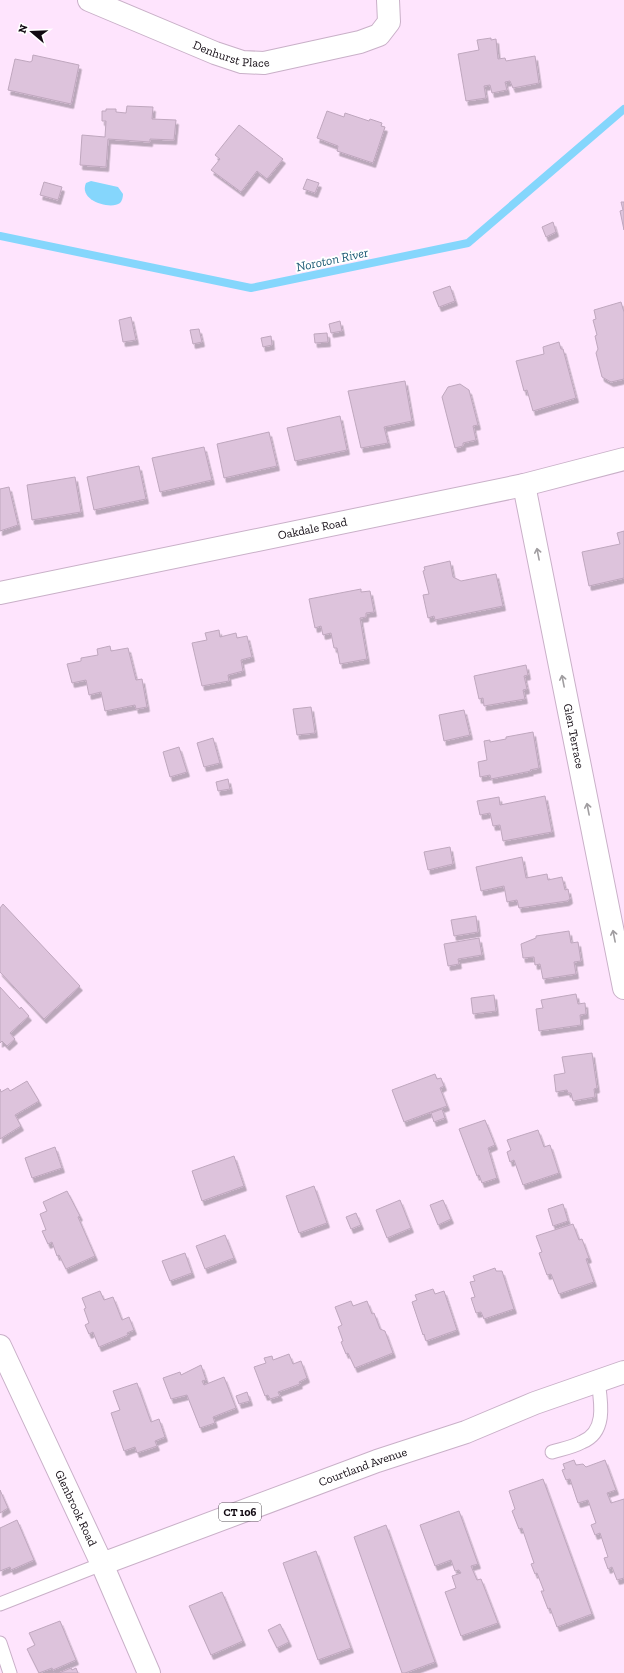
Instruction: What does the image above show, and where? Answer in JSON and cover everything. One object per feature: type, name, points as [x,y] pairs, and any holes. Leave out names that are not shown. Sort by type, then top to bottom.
[{"type":"street","name":"Denhurst Place","points":[[89,0],[215,53],[242,62],[264,64],[360,42],[379,35],[389,22],[388,0]]},
{"type":"street","name":"Oakdale Road","points":[[0,593],[524,485],[624,459]]},
{"type":"street","name":"Glen Terrace","points":[[524,485],[624,988]]},
{"type":"street","name":"Glenbrook Road","points":[[0,1346],[102,1564],[149,1673]]},
{"type":"street","name":"Courtland Avenue","points":[[102,1564],[377,1461],[466,1432],[535,1403],[624,1372]]},
{"type":"lane","points":[[552,1452],[584,1442],[594,1434],[600,1422],[602,1407],[598,1381]]},
{"type":"lane","points":[[0,1604],[102,1564]]},
{"type":"lane","points":[[0,1643],[10,1673]]},
{"type":"water","points":[[91,181],[118,187],[123,194],[121,202],[116,205],[110,205],[91,199],[87,195],[85,189],[86,183]]},
{"type":"building","points":[[491,38],[491,40],[496,39],[498,59],[505,58],[506,61],[535,56],[539,83],[513,88],[510,81],[505,82],[507,90],[492,93],[490,85],[484,86],[486,98],[466,101],[458,54],[479,50],[477,40]]},
{"type":"building","points":[[33,55],[79,65],[71,104],[8,90],[15,59],[30,62],[32,61]]},
{"type":"building","points":[[127,106],[153,107],[152,119],[176,120],[174,140],[150,139],[150,142],[108,139],[106,167],[80,165],[82,135],[105,137],[106,121],[102,121],[102,111],[106,111],[106,109],[116,109],[116,112],[126,113]]},
{"type":"building","points":[[327,111],[344,117],[345,113],[369,121],[370,119],[382,123],[381,126],[385,127],[373,163],[337,151],[338,146],[317,138]]},
{"type":"building","points":[[239,125],[283,159],[267,179],[257,171],[241,192],[211,170],[220,159],[215,155]]},
{"type":"building","points":[[307,179],[319,183],[315,193],[303,189]]},
{"type":"building","points":[[44,182],[62,187],[58,200],[40,195]]},
{"type":"building","points":[[621,202],[624,202],[624,230],[620,211],[623,210]]},
{"type":"building","points":[[553,222],[556,232],[546,237],[542,227]]},
{"type":"building","points":[[450,286],[455,301],[439,307],[433,292]]},
{"type":"building","points":[[621,302],[624,312],[624,379],[611,382],[602,377],[596,353],[598,349],[595,336],[597,335],[593,320],[596,319],[594,310]]},
{"type":"building","points":[[131,317],[136,340],[123,342],[119,320]]},
{"type":"building","points":[[340,321],[342,331],[331,333],[329,324]]},
{"type":"building","points":[[199,329],[202,342],[193,344],[190,330]]},
{"type":"building","points":[[327,333],[328,342],[315,343],[314,334]]},
{"type":"building","points":[[271,336],[272,345],[263,347],[261,338]]},
{"type":"building","points":[[559,342],[561,349],[563,349],[576,398],[533,411],[527,390],[524,391],[516,361],[544,354],[543,347]]},
{"type":"building","points":[[405,381],[412,421],[384,427],[388,443],[361,448],[348,391]]},
{"type":"building","points":[[460,384],[469,390],[478,425],[473,426],[476,440],[463,443],[463,446],[455,448],[442,397],[448,387]]},
{"type":"building","points":[[340,416],[347,450],[295,461],[287,428]]},
{"type":"building","points":[[269,432],[277,466],[224,478],[217,444]]},
{"type":"building","points":[[204,447],[212,480],[160,492],[152,458]]},
{"type":"building","points":[[139,466],[146,499],[94,510],[87,477]]},
{"type":"building","points":[[75,477],[81,512],[32,520],[27,485]]},
{"type":"building","points":[[9,487],[18,525],[0,531],[0,489]]},
{"type":"building","points":[[624,531],[624,578],[589,586],[582,552],[620,544],[617,533]]},
{"type":"building","points":[[450,561],[453,577],[461,581],[496,574],[503,606],[435,620],[434,616],[428,618],[423,595],[429,594],[423,571],[425,570],[424,567]]},
{"type":"building","points":[[361,589],[361,592],[370,591],[374,612],[366,613],[366,617],[360,618],[367,659],[340,664],[337,648],[334,648],[331,633],[323,635],[321,626],[315,628],[309,599]]},
{"type":"building","points":[[219,630],[220,637],[236,633],[237,638],[247,636],[252,657],[241,660],[243,671],[228,675],[229,681],[202,686],[192,643],[207,640],[205,633]]},
{"type":"building","points":[[110,646],[111,651],[128,648],[136,680],[142,679],[147,707],[136,709],[135,705],[105,711],[101,692],[89,695],[86,680],[72,683],[67,664],[81,661],[81,658],[98,655],[97,649]]},
{"type":"building","points":[[526,665],[528,675],[524,676],[527,689],[523,690],[525,699],[484,706],[483,698],[479,699],[474,676]]},
{"type":"building","points":[[311,707],[315,733],[297,735],[293,709]]},
{"type":"building","points":[[464,710],[470,735],[444,741],[439,715]]},
{"type":"building","points":[[533,732],[539,768],[491,779],[490,775],[480,777],[478,762],[487,760],[484,741],[490,740],[490,742],[506,739],[506,737]]},
{"type":"building","points":[[213,738],[220,763],[204,767],[197,743]]},
{"type":"building","points":[[179,747],[187,772],[170,777],[163,752]]},
{"type":"building","points":[[228,779],[230,789],[218,791],[216,782]]},
{"type":"building","points":[[545,796],[552,832],[503,841],[500,825],[493,826],[490,813],[480,815],[477,801],[499,797],[500,805]]},
{"type":"building","points":[[450,847],[453,864],[428,870],[424,852]]},
{"type":"building","points":[[522,857],[526,878],[547,874],[548,880],[562,877],[565,890],[568,889],[570,899],[567,901],[519,908],[517,900],[507,902],[504,886],[481,891],[476,867]]},
{"type":"building","points":[[3,904],[80,986],[44,1019],[0,972],[0,908]]},
{"type":"building","points":[[476,916],[478,932],[454,936],[451,920]]},
{"type":"building","points":[[569,931],[571,943],[578,942],[581,961],[574,962],[576,974],[543,979],[540,964],[535,965],[534,957],[523,958],[521,944],[536,938],[536,936]]},
{"type":"building","points":[[479,938],[482,955],[458,959],[459,964],[448,966],[444,944]]},
{"type":"building","points":[[0,987],[20,1009],[21,1007],[29,1016],[10,1033],[15,1039],[7,1046],[2,1041],[0,1043]]},
{"type":"building","points":[[576,994],[578,1004],[585,1003],[586,1014],[580,1015],[581,1025],[539,1031],[536,1009],[543,1008],[541,1000]]},
{"type":"building","points":[[494,995],[496,1011],[473,1014],[471,998]]},
{"type":"building","points":[[592,1053],[597,1088],[594,1089],[595,1097],[573,1101],[571,1093],[568,1093],[567,1090],[556,1092],[554,1075],[565,1073],[562,1057]]},
{"type":"building","points":[[435,1074],[437,1079],[441,1078],[444,1086],[440,1088],[447,1106],[404,1122],[392,1090]]},
{"type":"building","points":[[27,1081],[39,1101],[15,1115],[21,1126],[0,1139],[0,1089],[1,1092],[8,1088],[10,1091]]},
{"type":"building","points":[[442,1109],[445,1118],[434,1122],[431,1113]]},
{"type":"building","points":[[485,1120],[495,1145],[488,1148],[497,1178],[482,1183],[479,1175],[477,1176],[459,1129]]},
{"type":"building","points":[[538,1130],[544,1147],[550,1145],[559,1173],[523,1185],[514,1160],[510,1162],[507,1152],[511,1150],[507,1140]]},
{"type":"building","points":[[55,1147],[62,1168],[32,1178],[25,1158]]},
{"type":"building","points":[[234,1156],[244,1186],[202,1201],[192,1171]]},
{"type":"building","points":[[314,1186],[327,1223],[299,1233],[286,1196]]},
{"type":"building","points":[[67,1191],[80,1216],[78,1217],[95,1256],[66,1269],[59,1255],[57,1256],[52,1242],[48,1244],[42,1231],[46,1230],[40,1214],[47,1211],[43,1202]]},
{"type":"building","points":[[400,1200],[411,1228],[387,1238],[376,1210]]},
{"type":"building","points":[[443,1200],[451,1219],[438,1225],[430,1205]]},
{"type":"building","points":[[563,1204],[568,1221],[553,1226],[548,1209]]},
{"type":"building","points":[[356,1213],[361,1225],[351,1229],[346,1217]]},
{"type":"building","points":[[573,1224],[579,1240],[582,1239],[589,1258],[586,1259],[594,1282],[559,1294],[551,1274],[547,1275],[539,1253],[542,1252],[536,1236]]},
{"type":"building","points":[[225,1235],[234,1258],[205,1269],[196,1246]]},
{"type":"building","points":[[185,1253],[192,1273],[170,1281],[162,1261]]},
{"type":"building","points":[[495,1268],[496,1271],[502,1271],[514,1309],[484,1319],[481,1312],[476,1313],[471,1298],[475,1297],[470,1282],[475,1281],[473,1276]]},
{"type":"building","points":[[433,1289],[435,1294],[444,1291],[457,1330],[426,1341],[412,1302],[417,1300],[415,1295]]},
{"type":"building","points":[[100,1291],[104,1300],[113,1297],[122,1320],[129,1317],[134,1330],[127,1333],[128,1335],[99,1347],[93,1332],[89,1334],[85,1325],[89,1323],[82,1298]]},
{"type":"building","points":[[351,1301],[353,1306],[367,1301],[372,1314],[374,1313],[380,1329],[385,1331],[393,1353],[355,1368],[348,1353],[346,1354],[341,1342],[343,1341],[338,1327],[342,1325],[335,1307]]},
{"type":"building","points":[[289,1354],[293,1364],[301,1361],[307,1378],[299,1382],[300,1384],[278,1392],[280,1396],[270,1399],[268,1395],[265,1396],[254,1367],[266,1363],[264,1358],[272,1356],[273,1360]]},
{"type":"building","points":[[201,1365],[206,1380],[202,1381],[204,1385],[224,1377],[236,1408],[213,1417],[215,1423],[200,1428],[187,1395],[171,1399],[163,1378],[180,1372],[181,1375]]},
{"type":"building","points":[[137,1383],[151,1422],[159,1419],[165,1437],[155,1441],[157,1446],[137,1453],[135,1447],[124,1451],[111,1413],[120,1410],[113,1391]]},
{"type":"building","points":[[247,1392],[250,1401],[239,1404],[236,1396]]},
{"type":"building","points":[[574,1460],[576,1465],[583,1464],[586,1467],[605,1460],[616,1490],[607,1493],[611,1503],[624,1499],[624,1578],[617,1580],[612,1567],[608,1569],[604,1558],[608,1557],[600,1533],[595,1535],[591,1525],[596,1523],[588,1500],[578,1503],[570,1479],[566,1480],[562,1470],[565,1469],[563,1464]]},
{"type":"building","points":[[543,1479],[592,1614],[557,1627],[550,1608],[548,1609],[541,1591],[544,1591],[537,1573],[535,1574],[531,1564],[534,1563],[522,1528],[519,1529],[512,1511],[515,1509],[509,1491]]},
{"type":"building","points":[[0,1490],[8,1508],[0,1513]]},
{"type":"building","points":[[459,1511],[478,1564],[471,1566],[477,1580],[481,1579],[498,1623],[461,1636],[445,1592],[456,1588],[452,1576],[461,1573],[459,1570],[455,1571],[451,1560],[435,1566],[420,1525]]},
{"type":"building","points":[[17,1520],[34,1560],[11,1570],[10,1567],[0,1571],[0,1528]]},
{"type":"building","points":[[386,1525],[435,1662],[405,1673],[402,1673],[354,1537]]},
{"type":"building","points":[[316,1551],[351,1648],[318,1660],[283,1563]]},
{"type":"building","points":[[222,1592],[243,1641],[211,1655],[189,1606]]},
{"type":"building","points":[[60,1621],[76,1660],[53,1670],[52,1668],[39,1673],[27,1649],[35,1645],[29,1633]]},
{"type":"building","points":[[280,1624],[289,1642],[277,1648],[268,1630]]},
{"type":"building","points":[[71,1668],[72,1670],[76,1668],[78,1673],[59,1673]]},
{"type":"waterway","name":"Noroton River","points":[[0,236],[251,288],[468,243],[624,109]]}]
